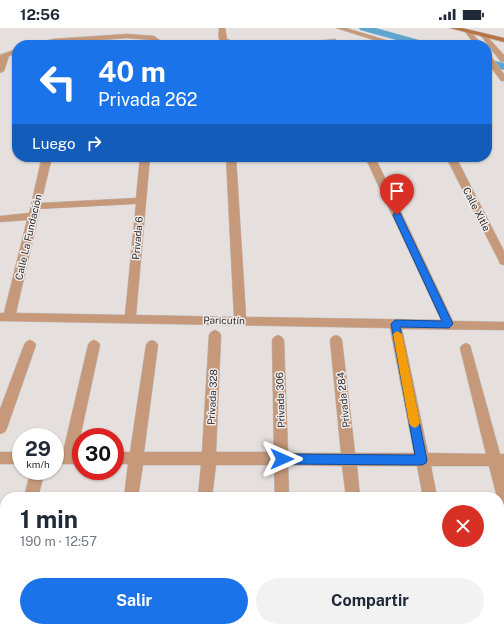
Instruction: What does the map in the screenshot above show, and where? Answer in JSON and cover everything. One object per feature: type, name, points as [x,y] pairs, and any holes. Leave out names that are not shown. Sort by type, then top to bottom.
[{"type":"street","points":[[222,28],[224,40]]},
{"type":"street","points":[[335,40],[336,28]]},
{"type":"street","points":[[339,28],[381,40]]},
{"type":"street","points":[[453,28],[504,40]]},
{"type":"street","points":[[468,32],[475,40]]},
{"type":"street","points":[[483,35],[487,40]]},
{"type":"street","points":[[93,40],[127,36],[146,40]]},
{"type":"street","points":[[492,46],[504,60]]},
{"type":"street","points":[[0,71],[3,56]]},
{"type":"street","points":[[495,68],[504,79]]},
{"type":"street","name":"Calle La Fundación","points":[[4,317],[46,162]]},
{"type":"street","name":"Privada 6","points":[[130,319],[144,162]]},
{"type":"street","points":[[231,162],[240,321]]},
{"type":"street","points":[[372,162],[449,324]]},
{"type":"street","name":"Calle Xitle","points":[[454,162],[504,261]]},
{"type":"street","points":[[0,218],[33,211],[140,201]]},
{"type":"street","name":"Paricutín","points":[[4,317],[504,326]]},
{"type":"street","points":[[395,324],[429,492]]},
{"type":"street","name":"Privada 328","points":[[206,492],[209,459],[215,335]]},
{"type":"street","name":"Privada 306","points":[[278,340],[282,492]]},
{"type":"street","name":"Privada 284","points":[[336,340],[350,460],[352,492]]},
{"type":"street","points":[[0,428],[30,345]]},
{"type":"street","points":[[80,428],[94,345]]},
{"type":"street","points":[[132,492],[152,345]]},
{"type":"street","points":[[466,348],[499,460],[503,492]]},
{"type":"street","points":[[0,458],[12,458]]},
{"type":"street","points":[[124,458],[499,460]]},
{"type":"street","points":[[32,492],[36,480]]},
{"type":"waterway","points":[[364,28],[408,40]]},
{"type":"waterway","points":[[492,63],[504,67]]},
{"type":"slow traffic","points":[[397,334],[415,423]]},
{"type":"route","points":[[282,459],[422,460],[395,324],[449,324],[397,215]]}]
